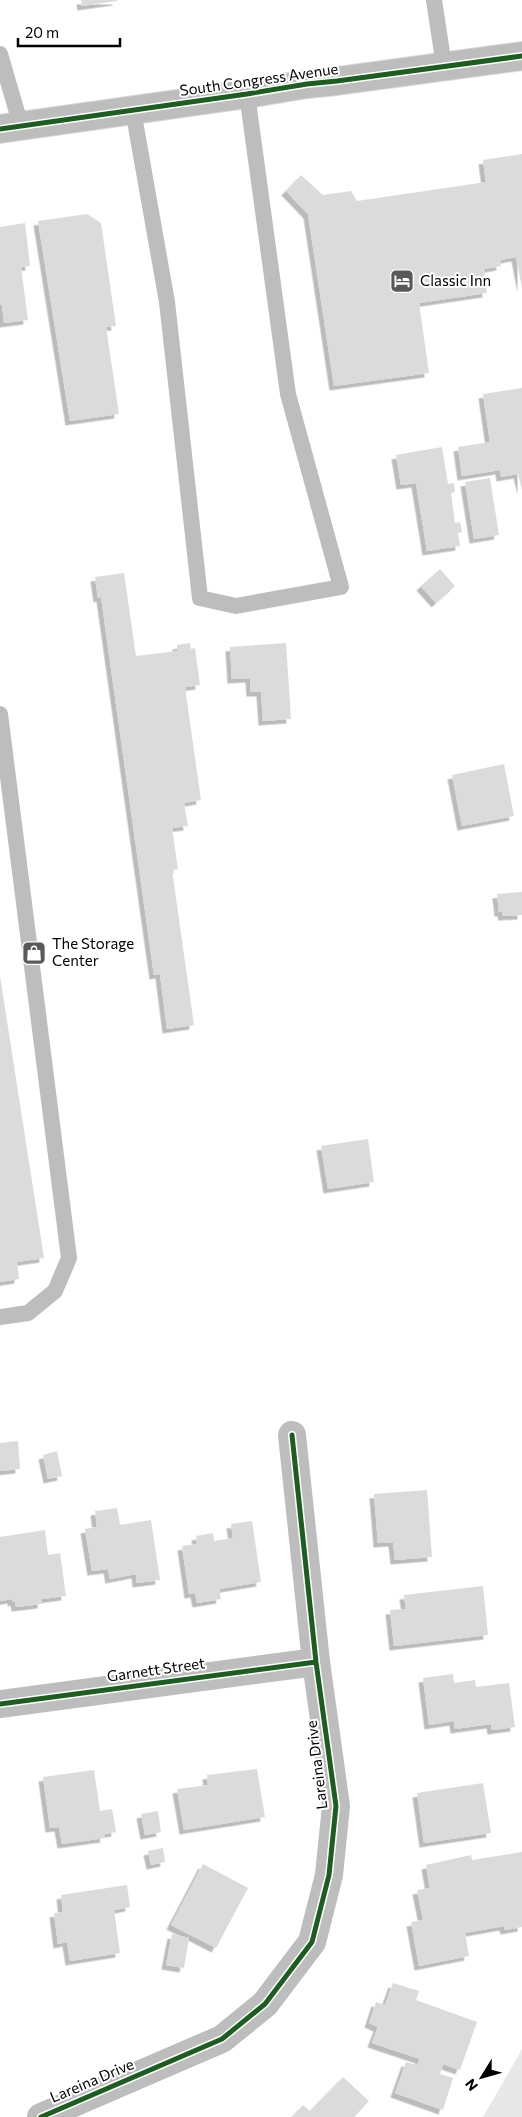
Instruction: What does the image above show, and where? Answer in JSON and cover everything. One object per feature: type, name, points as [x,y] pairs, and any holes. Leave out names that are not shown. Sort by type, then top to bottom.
[{"type":"street","name":"South Congress Avenue","points":[[10,127],[307,84],[522,56]]},
{"type":"street","name":"Lareina Drive","points":[[41,2117],[222,2039],[265,2004],[312,1942],[329,1875],[336,1806],[316,1662],[292,1435]]},
{"type":"street","name":"Garnett Street","points":[[0,1704],[316,1662]]},
{"type":"lane","points":[[434,0],[444,66]]},
{"type":"lane","points":[[0,54],[10,127]]},
{"type":"lane","points":[[133,110],[167,302],[200,598],[236,606],[342,587],[288,394],[247,94]]},
{"type":"lane","points":[[0,714],[69,1258],[54,1291],[28,1313],[0,1317]]},
{"type":"shaded area","points":[[522,2049],[522,2117],[483,2117]]},
{"type":"building","points":[[81,0],[117,0],[117,1],[82,6]]},
{"type":"building","name":"Classic Inn","points":[[522,154],[522,288],[516,257],[500,260],[501,266],[484,269],[487,293],[419,303],[429,373],[334,386],[308,214],[286,191],[301,175],[323,195],[351,191],[357,201],[486,182],[483,160]]},
{"type":"building","points":[[87,214],[101,223],[116,326],[106,327],[119,414],[70,421],[38,221]]},
{"type":"building","points":[[25,223],[30,266],[21,267],[28,320],[4,323],[2,304],[0,305],[0,227]]},
{"type":"building","points":[[522,388],[522,490],[518,474],[501,477],[500,470],[462,476],[458,447],[490,442],[483,394]]},
{"type":"building","points":[[442,447],[448,484],[454,483],[455,492],[451,493],[455,523],[460,522],[462,532],[458,533],[460,546],[427,551],[416,483],[401,485],[396,455]]},
{"type":"building","points":[[490,478],[499,535],[474,539],[465,482]]},
{"type":"building","points":[[440,569],[455,586],[436,603],[421,586]]},
{"type":"building","points":[[124,573],[136,656],[177,651],[177,645],[190,643],[191,649],[195,648],[200,685],[185,687],[201,800],[184,803],[188,826],[172,828],[178,869],[172,870],[194,1025],[167,1029],[160,974],[154,975],[101,597],[98,598],[95,577]]},
{"type":"building","points":[[286,643],[291,719],[263,721],[261,692],[251,692],[250,678],[232,679],[230,647]]},
{"type":"building","points":[[504,764],[514,816],[462,826],[452,775]]},
{"type":"building","points":[[522,892],[522,915],[503,916],[502,912],[499,912],[497,894]]},
{"type":"building","points":[[0,976],[44,1258],[17,1262],[19,1279],[0,1282]]},
{"type":"building","points":[[368,1139],[374,1182],[328,1189],[321,1146]]},
{"type":"building","points":[[18,1441],[20,1469],[0,1471],[0,1443]]},
{"type":"building","points":[[57,1451],[62,1476],[48,1479],[43,1455]]},
{"type":"building","points":[[427,1490],[432,1557],[395,1560],[393,1542],[378,1543],[374,1494]]},
{"type":"building","points":[[117,1508],[120,1525],[151,1520],[160,1580],[137,1583],[136,1574],[110,1579],[108,1569],[92,1571],[85,1529],[97,1527],[95,1511]]},
{"type":"building","points":[[252,1521],[261,1582],[219,1589],[221,1599],[197,1603],[195,1593],[189,1594],[182,1546],[197,1544],[196,1536],[213,1533],[214,1541],[233,1538],[231,1524]]},
{"type":"building","points":[[45,1530],[48,1555],[60,1553],[66,1596],[42,1599],[42,1604],[16,1607],[15,1601],[12,1602],[12,1599],[0,1601],[0,1537]]},
{"type":"building","points":[[483,1586],[488,1635],[394,1646],[390,1610],[406,1609],[404,1595]]},
{"type":"building","points":[[453,1674],[454,1683],[475,1680],[476,1687],[509,1683],[515,1727],[492,1730],[491,1724],[455,1729],[454,1721],[429,1725],[423,1678]]},
{"type":"building","points":[[257,1769],[265,1817],[184,1830],[177,1789],[208,1785],[207,1775]]},
{"type":"building","points":[[94,1770],[100,1811],[112,1809],[116,1832],[104,1834],[105,1838],[62,1844],[59,1827],[50,1828],[43,1777]]},
{"type":"building","points":[[483,1783],[491,1833],[424,1843],[417,1793]]},
{"type":"building","points":[[158,1811],[161,1832],[145,1835],[141,1814]]},
{"type":"building","points":[[163,1848],[165,1862],[151,1865],[148,1851]]},
{"type":"building","points":[[522,1852],[522,1927],[505,1930],[504,1926],[465,1933],[469,1956],[419,1966],[411,1922],[423,1920],[417,1890],[430,1888],[426,1865],[471,1855],[472,1860]]},
{"type":"building","points":[[203,1864],[248,1888],[216,1948],[171,1925]]},
{"type":"building","points":[[127,1885],[130,1907],[114,1910],[120,1953],[70,1961],[67,1942],[58,1944],[54,1913],[63,1912],[61,1895]]},
{"type":"building","points":[[172,1934],[189,1938],[184,1968],[166,1965]]},
{"type":"building","points":[[393,1983],[419,1991],[416,2000],[477,2022],[460,2070],[443,2064],[440,2074],[453,2078],[443,2110],[395,2093],[406,2062],[417,2065],[420,2059],[372,2043],[378,2027],[369,2023],[376,2002],[385,2005]]},
{"type":"building","points":[[343,2077],[369,2101],[354,2117],[292,2117],[303,2105],[310,2111]]},
{"type":"cycle path","points":[[0,129],[307,84],[522,56]]},
{"type":"cycle path","points":[[41,2117],[222,2039],[265,2004],[312,1942],[329,1875],[336,1806],[316,1662],[292,1435]]},
{"type":"cycle path","points":[[0,1704],[316,1662]]},
{"type":"place","name":"Classic Inn","points":[[402,281]]},
{"type":"place","name":"The Storage Center","points":[[34,953]]}]
